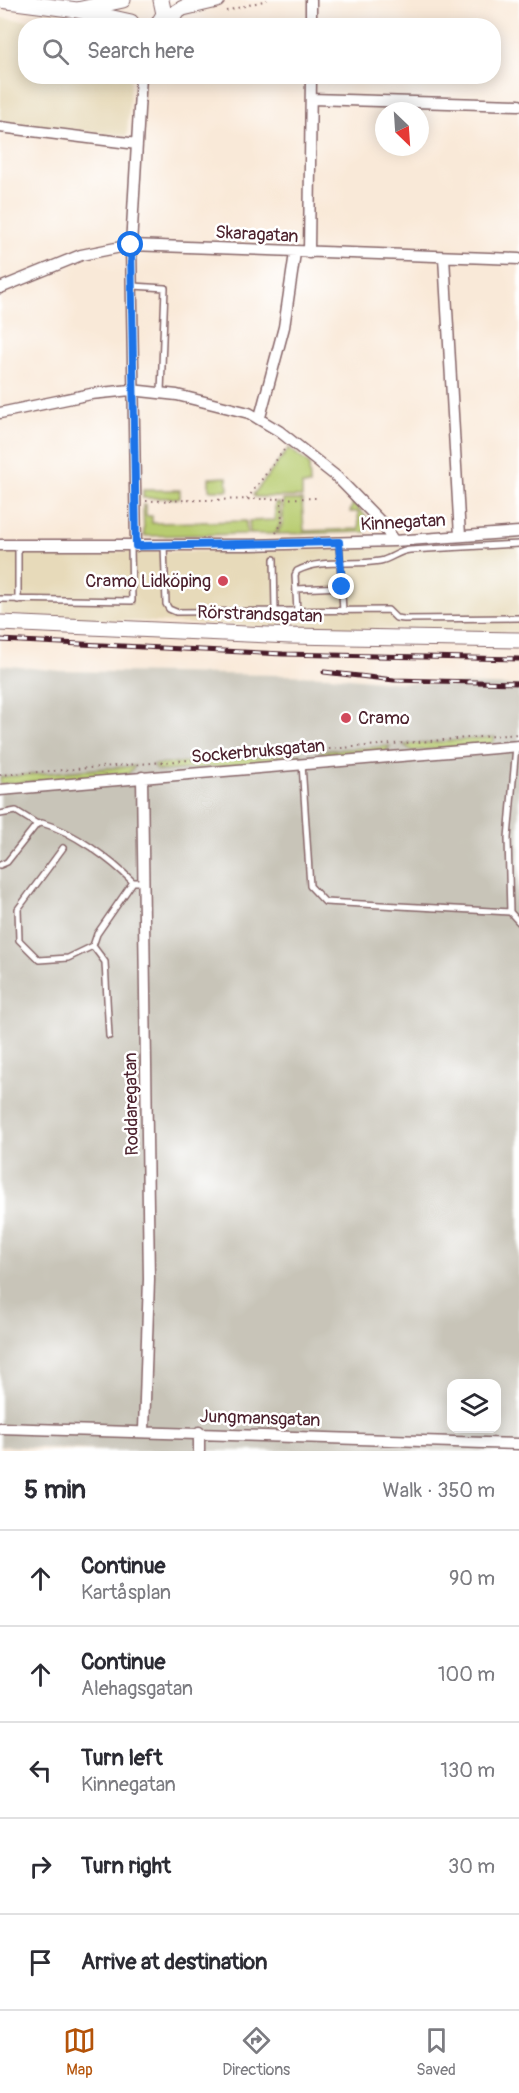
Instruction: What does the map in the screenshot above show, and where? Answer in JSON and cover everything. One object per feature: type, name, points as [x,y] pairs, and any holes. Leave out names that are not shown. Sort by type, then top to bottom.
[{"type":"main road","points":[[0,0],[77,10],[109,18]]},
{"type":"main road","points":[[77,10],[123,0]]},
{"type":"main road","points":[[130,0],[127,13],[130,18]]},
{"type":"main road","points":[[161,0],[183,8]]},
{"type":"main road","points":[[160,18],[164,9],[161,0]]},
{"type":"main road","points":[[167,18],[183,8],[217,0]]},
{"type":"main road","name":"Rörstrandsgatan","points":[[0,622],[290,636],[519,640]]},
{"type":"street","points":[[310,0],[311,18]]},
{"type":"street","points":[[133,546],[131,245],[140,84]]},
{"type":"street","points":[[309,253],[311,84]]},
{"type":"street","points":[[311,99],[519,105]]},
{"type":"street","points":[[0,127],[136,144]]},
{"type":"street","name":"Skaragatan","points":[[0,288],[81,255],[131,245],[295,253],[519,259]]},
{"type":"street","points":[[260,417],[284,327],[295,253]]},
{"type":"street","points":[[444,257],[460,536]]},
{"type":"street","points":[[0,413],[91,394],[132,390],[161,392],[205,400],[260,417],[337,477],[379,520],[394,541]]},
{"type":"street","name":"Kinnegatan","points":[[0,545],[133,546],[394,541],[519,532]]},
{"type":"street","name":"Sockerbruksgatan","points":[[0,790],[518,746]]},
{"type":"street","name":"Roddaregatan","points":[[142,777],[138,882],[149,1267],[144,1430]]},
{"type":"street","name":"Jungmansgatan","points":[[0,1428],[144,1430],[519,1444]]},
{"type":"street","points":[[199,1432],[199,1451]]},
{"type":"lane","points":[[131,286],[165,288],[161,392]]},
{"type":"lane","points":[[339,542],[344,610]]},
{"type":"lane","points":[[297,611],[297,571],[308,566],[381,561],[398,551],[519,544]]},
{"type":"lane","points":[[18,545],[18,600]]},
{"type":"lane","points":[[164,545],[166,604],[169,609],[176,612],[388,610],[396,618],[404,620],[519,618]]},
{"type":"lane","points":[[0,599],[132,601],[133,546]]},
{"type":"lane","points":[[274,559],[275,611]]},
{"type":"lane","points":[[296,589],[342,587]]},
{"type":"lane","points":[[518,746],[508,838],[510,912],[519,922]]},
{"type":"lane","points":[[302,764],[310,886],[325,902],[510,912]]},
{"type":"lane","points":[[0,814],[16,811],[37,824],[47,825],[76,840],[138,882],[97,934],[93,946],[68,958],[52,961],[39,960],[19,940],[18,909],[63,848]]},
{"type":"lane","points":[[0,865],[6,862],[37,824]]},
{"type":"lane","points":[[93,946],[105,962],[108,1036]]},
{"type":"path","points":[[247,500],[288,445]]},
{"type":"path","points":[[142,501],[317,498]]},
{"type":"path","points":[[276,536],[282,523],[281,499]]},
{"type":"path","points":[[0,775],[519,734]]},
{"type":"shaded area","points":[[0,18],[18,20],[18,84],[131,84],[127,136],[0,121]]},
{"type":"shaded area","points":[[519,538],[519,632],[287,628],[0,615],[0,552],[248,551],[394,546]]},
{"type":"shaded area","points":[[0,665],[61,671],[330,676],[391,682],[519,686],[519,1451],[107,1451],[0,1446]]},
{"type":"green space","points":[[289,448],[309,464],[310,485],[302,485],[302,497],[255,497],[253,495]]},
{"type":"green space","points":[[227,477],[228,490],[209,490],[209,478]]},
{"type":"green space","points":[[143,490],[180,490],[180,498],[143,498]]},
{"type":"green space","points":[[283,500],[302,500],[304,531],[359,529],[358,512],[350,512],[353,503],[367,518],[366,532],[277,534],[283,523]]},
{"type":"green space","points":[[275,503],[280,503],[280,524],[275,534],[250,534],[249,521],[275,520]]},
{"type":"green space","points":[[143,505],[146,505],[146,516],[152,516],[152,523],[246,521],[247,534],[144,536]]},
{"type":"green space","points":[[495,737],[493,743],[412,751],[404,745]]},
{"type":"green space","points":[[390,746],[385,753],[325,757],[320,751]]},
{"type":"green space","points":[[302,753],[296,761],[164,771],[157,770],[153,765]]},
{"type":"green space","points":[[135,766],[128,774],[0,784],[0,777]]},
{"type":"railway","points":[[0,640],[283,654],[519,659]]},
{"type":"railway","points":[[324,672],[394,680],[519,683]]},
{"type":"place","name":"Cramo Lidköping","points":[[223,581]]},
{"type":"place","name":"Cramo","points":[[346,718]]},
{"type":"route","points":[[131,245],[136,546],[339,542],[342,587]]}]
